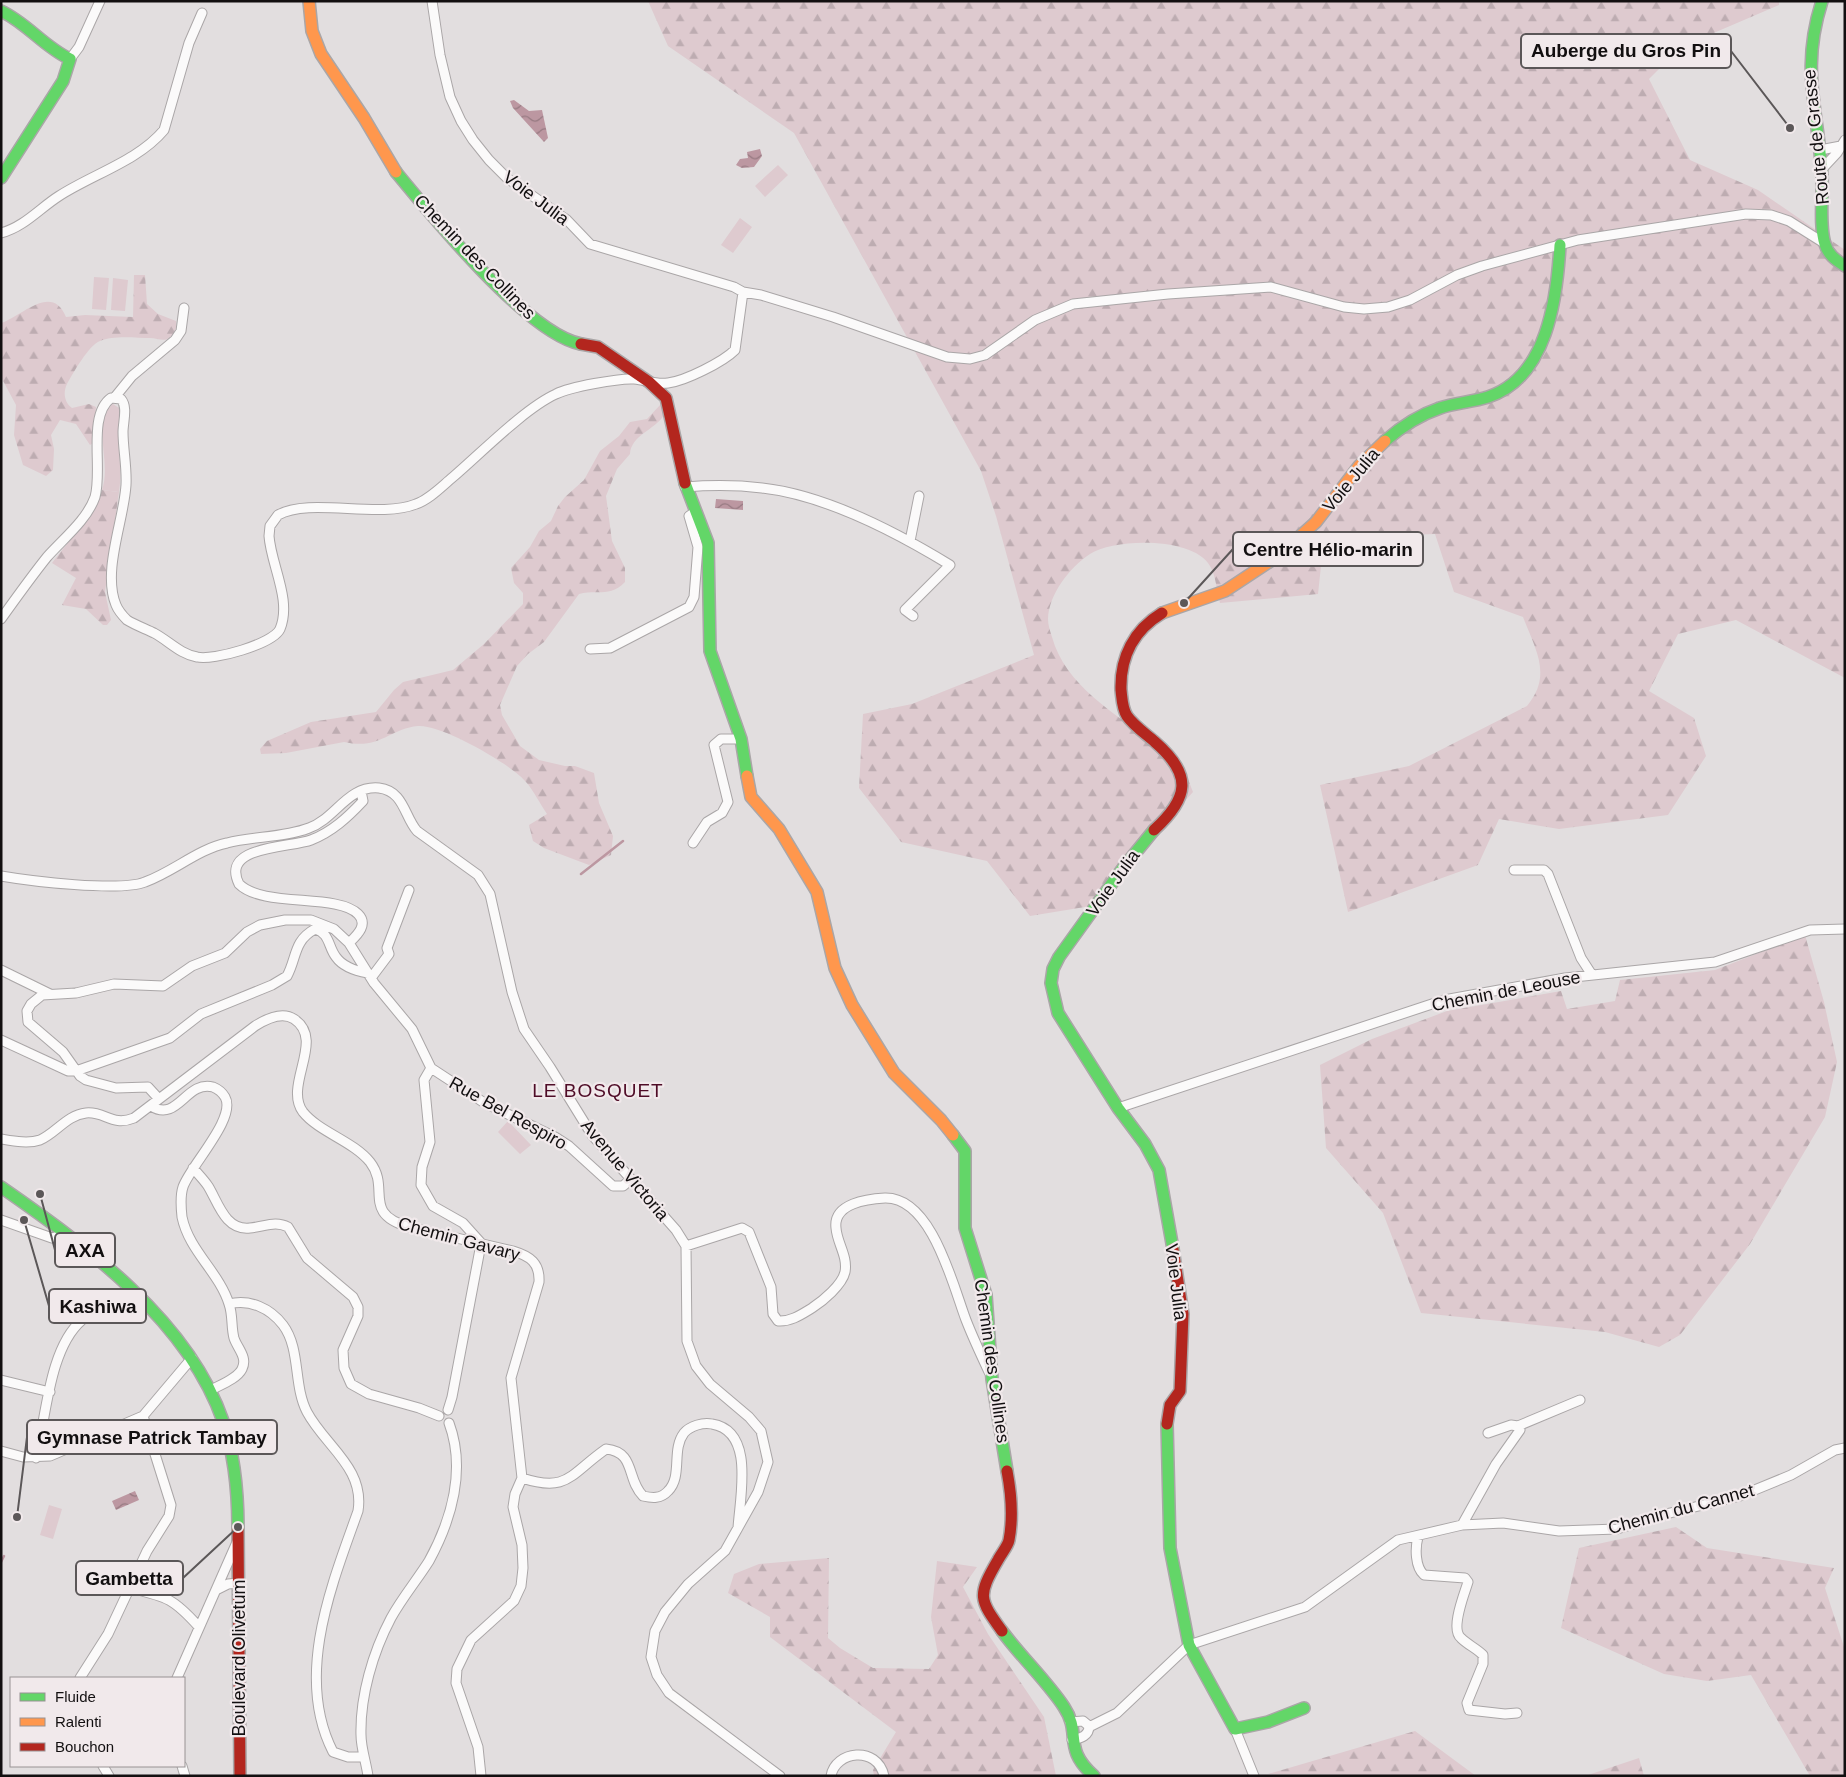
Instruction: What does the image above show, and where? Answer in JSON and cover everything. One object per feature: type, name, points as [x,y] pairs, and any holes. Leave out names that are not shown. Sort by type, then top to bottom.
[{"type":"street","points":[[1,178],[63,81],[70,59],[79,47],[100,1]]},
{"type":"street","name":"Chemin des Collines","points":[[309,1],[312,31],[321,54],[364,118],[396,171],[434,218],[519,307],[546,329],[570,342],[598,347],[649,382],[666,398],[685,487],[709,552],[712,660],[741,739],[751,797],[779,829],[816,892],[835,968],[843,990],[894,1073],[941,1120],[965,1151],[965,1228],[986,1296],[992,1379],[1008,1468],[1011,1512],[1009,1541],[986,1580],[983,1594],[984,1606],[1003,1633],[1067,1710],[1077,1761],[1094,1776]]},
{"type":"street","name":"Voie Julia","points":[[432,1],[440,55],[450,97],[460,121],[489,160],[507,178],[568,220],[590,244],[734,287],[743,292],[760,295],[833,317],[947,357],[970,359],[985,355],[1035,320],[1073,304],[1168,294],[1271,288],[1344,307],[1364,309],[1388,306],[1410,300],[1457,275],[1583,238],[1758,214],[1789,221],[1824,243]]},
{"type":"street","name":"Route de Grasse","points":[[1822,1],[1812,25],[1808,56],[1822,170],[1824,243]]},
{"type":"street","points":[[1,11],[12,15],[56,52],[70,59]]},
{"type":"street","points":[[1,233],[12,230],[58,196],[142,150],[156,140],[164,130],[189,43],[202,13]]},
{"type":"street","points":[[1820,150],[1843,143]]},
{"type":"street","points":[[1822,170],[1843,143]]},
{"type":"street","points":[[1824,243],[1828,254],[1845,266]]},
{"type":"street","name":"Voie Julia","points":[[1254,1776],[1235,1729],[1189,1645],[1170,1548],[1166,1432],[1170,1405],[1180,1391],[1183,1314],[1167,1206],[1159,1170],[1145,1144],[1118,1108],[1058,1013],[1051,983],[1053,969],[1059,957],[1146,840],[1178,806],[1181,797],[1182,782],[1171,757],[1128,717],[1123,706],[1122,664],[1129,647],[1140,629],[1160,612],[1234,586],[1269,562],[1316,522],[1360,466],[1387,438],[1416,417],[1499,393],[1526,373],[1535,358],[1543,335],[1560,260],[1560,245]]},
{"type":"street","points":[[115,397],[121,399],[124,405],[123,434],[126,483],[112,579],[116,604],[127,620],[155,634],[189,655],[199,658],[228,654],[268,640],[279,631],[282,621],[282,600],[269,536],[270,526],[278,515],[297,509],[392,509],[416,504],[444,485],[527,414],[556,394],[633,379],[673,383],[729,355],[737,345],[743,292]]},
{"type":"street","points":[[1,619],[47,558],[91,506],[99,474],[99,418],[108,400],[115,397],[132,376],[175,340],[181,331],[184,308]]},
{"type":"street","points":[[685,487],[713,485],[763,488],[800,496],[847,512],[910,541],[950,565],[906,610],[913,616]]},
{"type":"street","points":[[910,541],[919,496]]},
{"type":"street","points":[[590,648],[610,648],[689,607],[694,597],[698,547],[689,516],[695,512]]},
{"type":"street","points":[[693,843],[707,822],[722,813],[728,802],[714,744],[721,739],[741,739]]},
{"type":"street","name":"Avenue Victoria","points":[[1,876],[110,886],[142,883],[226,843],[309,828],[321,823],[346,800],[361,791],[368,788],[384,788],[396,795],[401,801],[409,820],[417,831],[483,880],[490,894],[516,1009],[524,1029],[592,1135],[676,1230],[686,1246]]},
{"type":"street","points":[[349,943],[360,932],[362,926],[361,919],[353,911],[339,906],[280,898],[250,891],[239,884],[236,869],[239,862],[251,852],[298,844],[333,828],[363,801],[361,791]]},
{"type":"street","points":[[1514,870],[1544,870],[1548,874],[1581,958],[1592,975]]},
{"type":"street","points":[[369,976],[389,954],[387,948],[409,890]]},
{"type":"street","points":[[1,1140],[27,1142],[38,1140],[70,1119],[85,1113],[92,1113],[116,1122],[125,1122],[159,1099],[148,1087],[108,1087],[86,1080],[76,1071],[63,1052],[28,1022],[27,1011],[37,997],[50,994],[76,993],[114,984],[163,986],[192,966],[225,953],[254,927],[272,922],[298,920],[323,923],[334,929],[349,943],[369,976],[412,1029],[431,1068],[424,1080],[430,1142],[422,1167],[421,1185],[433,1206],[463,1223],[481,1244],[448,1410],[452,1417],[449,1423],[456,1450],[457,1473],[450,1516],[429,1561],[391,1618],[370,1669],[362,1715],[361,1736],[368,1776]]},
{"type":"street","points":[[1,1040],[68,1071],[76,1071],[170,1038],[200,1014],[272,985],[287,976],[294,951],[300,942],[315,929],[326,937],[335,956],[341,963],[369,976]]},
{"type":"street","name":"Chemin de Leouse","points":[[1118,1108],[1444,1000],[1592,975],[1715,962],[1810,930],[1845,929]]},
{"type":"street","points":[[1,970],[50,994]]},
{"type":"street","name":"Chemin Gavary","points":[[159,1099],[255,1026],[267,1019],[290,1017],[300,1023],[306,1033],[298,1099],[303,1112],[362,1154],[371,1164],[376,1174],[380,1208],[384,1216],[393,1223],[526,1255],[535,1262],[539,1273],[539,1282],[511,1378],[522,1478]]},
{"type":"street","name":"Rue Bel Respiro","points":[[431,1068],[483,1102],[556,1137],[569,1146],[613,1186],[623,1186],[630,1180]]},
{"type":"street","points":[[151,1106],[168,1111],[178,1105],[194,1089],[201,1086],[217,1088],[226,1098],[226,1110],[223,1120],[210,1146],[193,1168],[182,1188],[182,1218],[188,1235],[220,1285],[229,1304],[234,1340],[243,1356],[243,1364],[238,1375],[211,1390]]},
{"type":"street","points":[[193,1168],[208,1186],[224,1216],[235,1225],[247,1229],[275,1223],[288,1227],[314,1266],[353,1297],[358,1307],[358,1316],[345,1341],[342,1359],[346,1377],[352,1384],[369,1394],[420,1408],[439,1416],[442,1423],[449,1423]]},
{"type":"street","name":"Boulevard Olivetum","points":[[1,1187],[65,1234],[137,1293],[164,1322],[192,1358],[211,1390],[223,1422],[233,1458],[238,1496],[240,1776]]},
{"type":"street","points":[[780,1776],[676,1698],[658,1675],[651,1657],[656,1631],[665,1612],[688,1584],[725,1551],[738,1530],[764,1477],[768,1462],[761,1431],[710,1384],[696,1366],[687,1341],[688,1261],[686,1246],[742,1228],[749,1232],[771,1287],[773,1314],[778,1320],[786,1322],[822,1302],[844,1273],[846,1262],[835,1227],[837,1218],[844,1209],[870,1198],[894,1198],[916,1212],[945,1257],[966,1321],[992,1379]]},
{"type":"street","points":[[1,1220],[52,1238],[65,1234]]},
{"type":"street","points":[[36,1458],[50,1392],[62,1348],[81,1321],[92,1313],[123,1303],[137,1293]]},
{"type":"street","points":[[229,1304],[238,1302],[253,1303],[276,1316],[284,1325],[292,1345],[296,1378],[306,1410],[315,1425],[353,1473],[358,1485],[360,1498],[358,1511],[326,1603],[320,1634],[317,1671],[324,1735],[333,1752],[348,1757],[364,1757]]},
{"type":"street","points":[[1,1451],[36,1458],[50,1456],[142,1416],[192,1358]]},
{"type":"street","points":[[1,1380],[50,1392]]},
{"type":"street","points":[[1488,1433],[1511,1426],[1518,1426],[1580,1400]]},
{"type":"street","points":[[439,1416],[441,1411],[448,1410]]},
{"type":"street","points":[[81,1677],[108,1634],[147,1551],[169,1516],[171,1505],[142,1416]]},
{"type":"street","points":[[481,1776],[478,1747],[456,1684],[457,1669],[471,1640],[514,1601],[521,1586],[523,1568],[522,1545],[513,1508],[515,1494],[522,1478],[542,1485],[560,1484],[606,1449],[616,1450],[625,1458],[638,1490],[643,1496],[660,1497],[668,1492],[675,1481],[679,1445],[684,1433],[694,1426],[709,1423],[720,1425],[731,1432],[740,1446],[742,1460],[738,1530]]},
{"type":"street","points":[[1462,1525],[1496,1464],[1520,1430],[1518,1426]]},
{"type":"street","name":"Chemin du Cannet","points":[[1072,1740],[1084,1737],[1089,1727],[1117,1713],[1189,1645],[1305,1607],[1398,1540],[1418,1537],[1462,1525],[1503,1523],[1559,1531],[1617,1530],[1670,1513],[1740,1496],[1792,1475],[1835,1450],[1845,1448]]},
{"type":"street","points":[[1418,1537],[1416,1546],[1419,1571],[1424,1576],[1464,1578],[1468,1582],[1455,1627],[1459,1638],[1475,1647],[1483,1655],[1483,1664],[1466,1703],[1469,1710],[1506,1714],[1517,1713]]},
{"type":"street","points":[[177,1677],[238,1540]]},
{"type":"street","points":[[216,1590],[228,1584],[238,1584]]},
{"type":"street","points":[[130,1588],[165,1596],[180,1607],[199,1627]]},
{"type":"street","points":[[1235,1729],[1268,1722],[1304,1708]]},
{"type":"street","points":[[1070,1722],[1083,1721],[1089,1727]]},
{"type":"street","points":[[831,1776],[832,1770],[839,1762],[848,1757],[859,1756],[869,1756],[878,1761],[884,1776]]},
{"type":"green space","points":[[648,1],[1779,1],[1779,5],[1681,47],[1649,79],[1690,160],[1758,190],[1845,250],[1845,678],[1736,620],[1678,634],[1649,691],[1694,718],[1706,756],[1668,815],[1559,829],[1499,819],[1478,865],[1348,912],[1320,785],[1409,766],[1527,706],[1535,695],[1540,673],[1536,651],[1523,617],[1454,592],[1435,534],[1324,538],[1318,594],[1220,603],[1210,566],[1201,557],[1188,550],[1172,545],[1153,543],[1117,545],[1102,549],[1090,554],[1068,574],[1052,600],[1048,619],[1058,654],[1079,684],[1107,708],[1180,762],[1193,792],[1091,906],[1030,916],[987,861],[901,842],[859,788],[863,714],[912,704],[1034,655],[996,516],[981,471],[794,133],[668,46]]},
{"type":"green space","points":[[778,165],[788,175],[765,197],[755,186]]},
{"type":"green space","points":[[740,218],[752,227],[733,253],[721,245]]},
{"type":"green space","points":[[134,275],[145,275],[147,304],[158,314],[176,321],[174,333],[165,340],[118,337],[105,339],[91,348],[67,384],[65,394],[67,403],[72,408],[89,404],[96,407],[93,443],[90,445],[76,424],[60,420],[51,435],[54,449],[53,470],[46,476],[23,465],[14,435],[16,405],[1,377],[1,323],[45,302],[53,302],[60,307],[66,317],[85,315],[133,317]]},
{"type":"green space","points":[[94,277],[109,278],[106,310],[92,309]]},
{"type":"green space","points":[[113,278],[128,280],[125,311],[111,310]]},
{"type":"green space","points":[[113,404],[119,408],[119,492],[102,490],[105,470],[102,428],[107,408]]},
{"type":"green space","points":[[661,404],[664,415],[634,442],[630,454],[617,469],[606,496],[612,541],[625,568],[625,582],[609,592],[579,594],[544,642],[528,654],[517,666],[500,705],[502,715],[520,746],[539,760],[565,766],[575,766],[594,773],[599,803],[613,836],[611,855],[589,865],[544,848],[533,841],[529,825],[547,814],[526,782],[506,765],[475,746],[429,727],[418,726],[408,728],[367,743],[344,742],[286,753],[261,754],[260,749],[267,741],[311,722],[376,712],[403,682],[453,670],[484,644],[523,604],[523,593],[514,583],[511,568],[530,547],[539,531],[551,521],[558,506],[565,497],[584,480],[600,451],[619,436],[630,422],[647,419]]},
{"type":"green space","points":[[102,490],[119,492],[105,592],[111,620],[107,625],[103,625],[86,609],[62,605],[76,578],[52,563],[95,508]]},
{"type":"green space","points":[[1805,935],[1824,1002],[1837,1062],[1825,1117],[1750,1244],[1680,1335],[1659,1347],[1605,1332],[1421,1313],[1383,1213],[1326,1148],[1320,1065],[1372,1039],[1447,1011],[1561,991],[1567,1009],[1615,1001],[1620,980],[1715,970]]},
{"type":"green space","points":[[508,1121],[531,1145],[520,1154],[498,1132]]},
{"type":"green space","points":[[49,1505],[62,1509],[53,1539],[40,1535]]},
{"type":"green space","points":[[1676,1527],[1707,1548],[1834,1568],[1825,1588],[1845,1650],[1845,1776],[1810,1776],[1751,1675],[1707,1681],[1664,1674],[1561,1628],[1579,1548]]},
{"type":"green space","points":[[829,1558],[828,1638],[840,1648],[873,1668],[929,1669],[938,1655],[931,1617],[937,1561],[977,1567],[963,1587],[988,1634],[1044,1717],[1056,1776],[874,1776],[873,1770],[896,1732],[770,1637],[770,1617],[728,1593],[734,1574],[759,1564]]},
{"type":"green space","points":[[1415,1731],[1476,1776],[1268,1774]]},
{"type":"green space","points":[[1639,1758],[1644,1776],[1585,1776]]},
{"type":"water","points":[[514,100],[529,111],[542,110],[548,138],[544,142],[513,108],[510,101]]},
{"type":"water","points":[[760,149],[762,156],[754,167],[742,168],[736,165],[740,159],[748,158],[747,152]]},
{"type":"water","points":[[716,499],[743,501],[743,510],[715,508]]},
{"type":"water","points":[[135,1491],[139,1500],[116,1510],[112,1501]]},
{"type":"waterway","points":[[581,874],[623,841]]},
{"type":"waterway","points":[[1,1562],[4,1556]]},
{"type":"traffic: fast","points":[[1822,1],[1812,48],[1811,69],[1822,175],[1822,228],[1828,251],[1845,266]]},
{"type":"traffic: fast","points":[[1,11],[70,59],[63,81],[1,178]]},
{"type":"traffic: fast","points":[[396,172],[456,243],[509,297],[559,336],[581,344]]},
{"type":"traffic: fast","points":[[1385,441],[1404,426],[1425,414],[1446,406],[1488,397],[1508,387],[1524,373],[1536,355],[1545,334],[1556,289],[1560,245]]},
{"type":"traffic: fast","points":[[685,483],[708,543],[710,651],[741,739],[747,776]]},
{"type":"traffic: fast","points":[[1154,830],[1123,868],[1059,957],[1053,969],[1051,983],[1058,1013],[1118,1108],[1145,1144],[1159,1170],[1173,1249]]},
{"type":"traffic: fast","points":[[953,1135],[965,1151],[965,1228],[986,1295],[992,1379],[1007,1471]]},
{"type":"traffic: fast","points":[[1,1187],[67,1234],[131,1288],[160,1318],[186,1350],[207,1384],[227,1434],[235,1474],[238,1529]]},
{"type":"traffic: fast","points":[[1167,1424],[1170,1548],[1189,1645],[1235,1729],[1268,1722],[1304,1708]]},
{"type":"traffic: fast","points":[[1002,1631],[1064,1707],[1072,1725],[1078,1757],[1094,1776]]},
{"type":"traffic: slow","points":[[309,1],[312,31],[321,54],[364,118],[396,172]]},
{"type":"traffic: slow","points":[[1162,613],[1225,591],[1278,556],[1316,522],[1359,466],[1385,441]]},
{"type":"traffic: slow","points":[[747,776],[751,797],[779,829],[817,892],[835,968],[852,1005],[894,1073],[941,1120],[953,1135]]},
{"type":"traffic: jam","points":[[581,344],[598,347],[649,382],[666,398],[685,483]]},
{"type":"traffic: jam","points":[[1154,830],[1166,818],[1180,797],[1181,776],[1176,765],[1167,754],[1127,716],[1124,710],[1121,678],[1126,656],[1136,636],[1162,613]]},
{"type":"traffic: jam","points":[[1167,1424],[1170,1405],[1180,1391],[1183,1314],[1173,1249]]},
{"type":"traffic: jam","points":[[1002,1631],[985,1604],[984,1590],[991,1572],[1009,1540],[1011,1505],[1007,1471]]},
{"type":"traffic: jam","points":[[238,1529],[240,1776]]},
{"type":"place","name":"Auberge du Gros Pin","points":[[1790,128]]},
{"type":"place","name":"Centre Hélio-marin","points":[[1184,603]]},
{"type":"place","name":"AXA","points":[[40,1194]]},
{"type":"place","name":"Kashiwa","points":[[24,1220]]},
{"type":"place","name":"Gymnase Patrick Tambay","points":[[17,1517]]},
{"type":"place","name":"Gambetta","points":[[238,1527]]},
{"type":"district","name":"LE BOSQUET","points":[[598,1090]]}]
